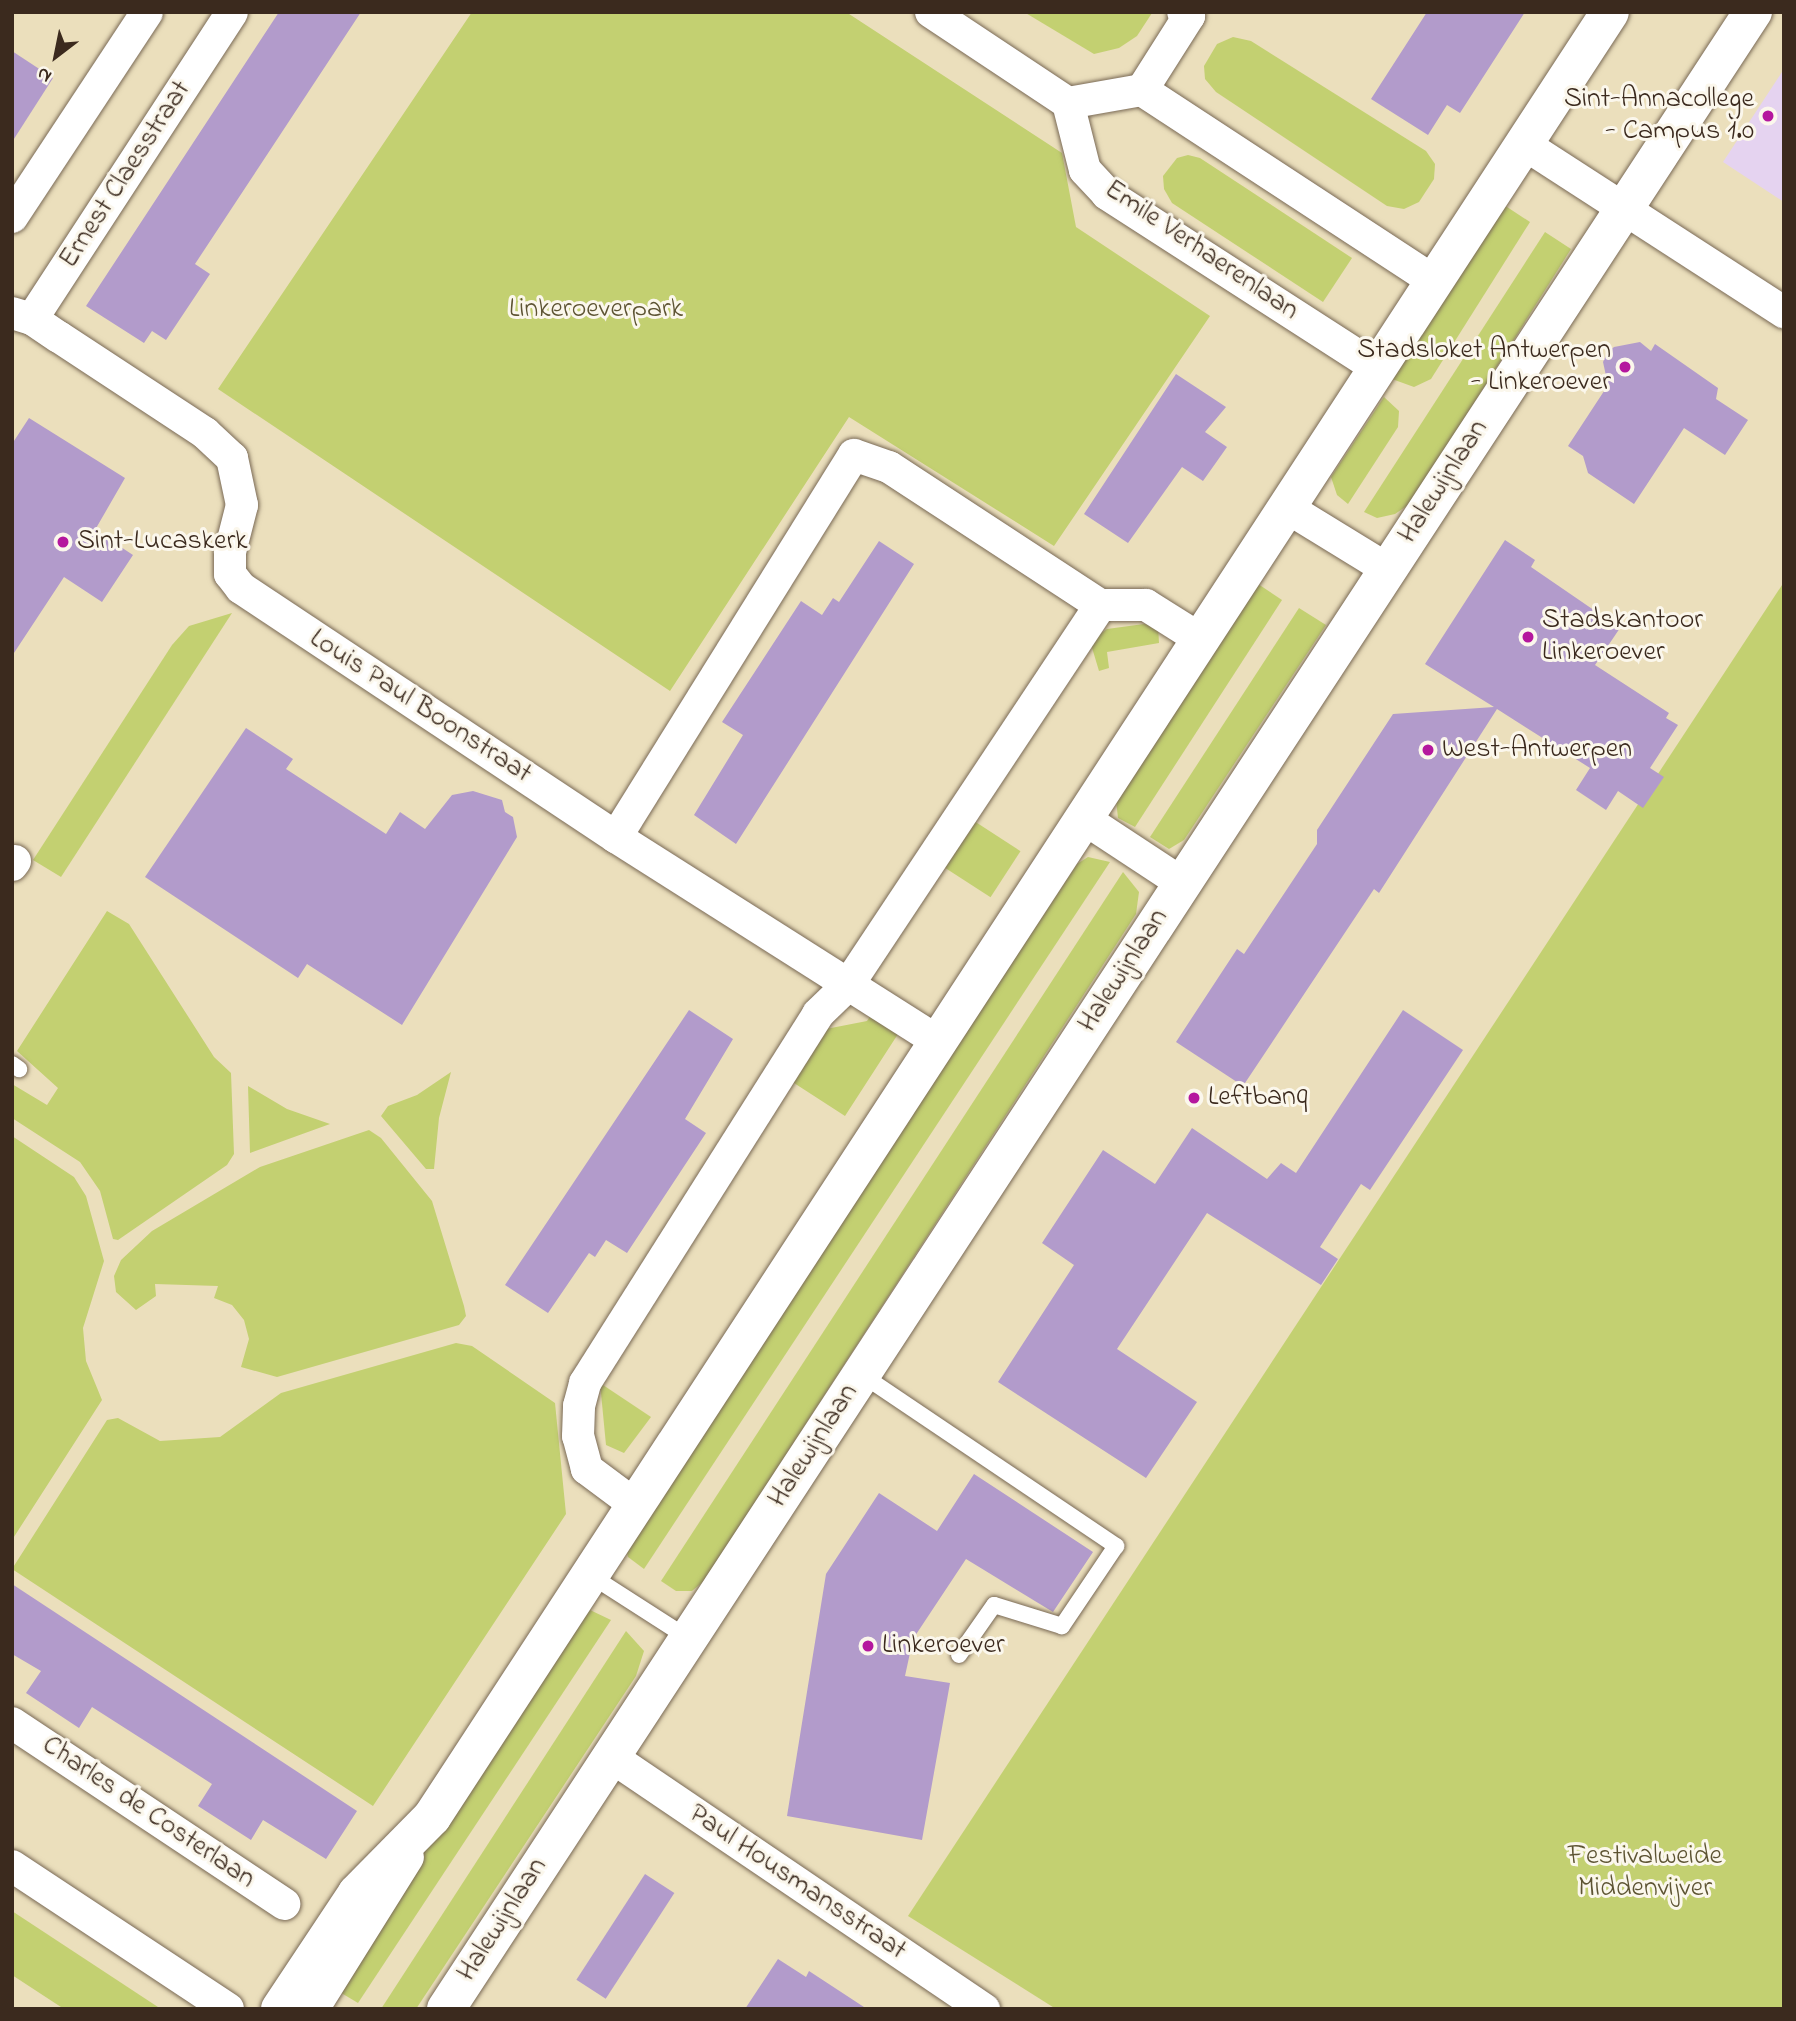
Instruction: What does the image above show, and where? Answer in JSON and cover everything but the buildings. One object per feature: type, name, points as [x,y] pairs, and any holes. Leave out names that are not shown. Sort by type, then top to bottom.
[{"type":"main road","points":[[280,2009],[356,1893],[432,1817],[1610,12]]},
{"type":"main road","name":"Halewijnlaan","points":[[446,2009],[1753,12]]},
{"type":"street","points":[[12,217],[147,12]]},
{"type":"street","name":"Ernest Claesstraat","points":[[19,320],[232,12]]},
{"type":"street","points":[[931,12],[1068,103],[1142,90],[1434,281]]},
{"type":"street","points":[[1142,90],[1188,14]]},
{"type":"street","name":"Emile Verhaerenlaan","points":[[1068,103],[1085,170],[1107,194],[1377,368]]},
{"type":"street","points":[[1524,144],[1784,312]]},
{"type":"street","name":"Louis Paul Boonstraat","points":[[19,320],[205,433],[232,458],[242,505],[230,552],[230,574],[241,588],[616,837],[937,1041]]},
{"type":"street","points":[[616,837],[854,455],[889,467],[1100,605],[1146,605],[1200,639]]},
{"type":"street","points":[[1286,507],[1387,569]]},
{"type":"street","points":[[634,1504],[586,1469],[578,1436],[579,1406],[585,1383],[818,1014],[848,985],[1100,605]]},
{"type":"street","name":"Halewijnlaan","points":[[1083,818],[1182,883]]},
{"type":"street","name":"Charles de Costerlaan","points":[[12,1723],[284,1904]]},
{"type":"street","name":"Paul Housmansstraat","points":[[610,1756],[984,2009]]},
{"type":"street","points":[[313,2009],[432,1817]]},
{"type":"street","points":[[12,1866],[228,2009]]},
{"type":"lane","points":[[861,1374],[1116,1546],[1062,1626],[994,1605],[958,1655]]},
{"type":"lane","points":[[589,1574],[688,1638]]},
{"type":"shaded area","name":"Sint-Annacollege - Campus 1.0","points":[[1784,69],[1784,202],[1723,162]]},
{"type":"green space","name":"Linkeroeverpark","points":[[472,12],[846,12],[1062,153],[1076,227],[1210,316],[1054,546],[849,417],[670,691],[218,389]]},
{"type":"green space","points":[[1024,12],[1152,13],[1137,36],[1119,48],[1094,54]]},
{"type":"green space","points":[[1233,37],[1251,41],[1426,151],[1435,164],[1434,179],[1419,202],[1404,209],[1387,206],[1216,92],[1205,79],[1204,66],[1217,44]]},
{"type":"green space","points":[[1188,155],[1200,158],[1352,258],[1323,302],[1172,203],[1164,189],[1163,176],[1177,158]]},
{"type":"green space","points":[[1504,205],[1530,222],[1431,379],[1414,387],[1392,379]]},
{"type":"green space","points":[[1545,232],[1571,249],[1411,503],[1395,514],[1377,518],[1364,512]]},
{"type":"green space","points":[[1384,397],[1399,411],[1398,427],[1348,504],[1337,495],[1331,477]]},
{"type":"green space","name":"Festivalweide Middenvijver","points":[[1784,582],[1784,2009],[1056,2009],[908,1916]]},
{"type":"green space","points":[[1258,584],[1282,600],[1135,827],[1118,818],[1116,800]]},
{"type":"green space","points":[[1299,608],[1326,625],[1184,840],[1169,849],[1150,837]]},
{"type":"green space","points":[[232,613],[61,877],[33,860],[172,645],[189,626]]},
{"type":"green space","points":[[1144,624],[1158,626],[1159,643],[1107,652],[1109,668],[1099,671],[1090,641],[1107,629]]},
{"type":"green space","points":[[971,819],[1020,851],[991,897],[941,865]]},
{"type":"green space","points":[[1088,857],[1110,862],[644,1569],[628,1557],[626,1548],[1077,864]]},
{"type":"green space","points":[[1123,872],[1139,892],[1136,914],[704,1581],[692,1591],[676,1591],[661,1581]]},
{"type":"green space","points":[[107,911],[129,924],[214,1057],[231,1073],[234,1154],[227,1165],[118,1240],[113,1239],[100,1191],[80,1162],[12,1118],[12,1084],[47,1105],[58,1088],[17,1051]]},
{"type":"green space","points":[[871,1015],[898,1034],[845,1116],[794,1083],[795,1069],[826,1029],[867,1021]]},
{"type":"green space","points":[[451,1072],[439,1118],[434,1169],[426,1169],[381,1116],[388,1106],[417,1095]]},
{"type":"green space","points":[[248,1086],[287,1109],[330,1124],[250,1153]]},
{"type":"green space","points":[[369,1130],[381,1138],[432,1201],[464,1306],[466,1316],[459,1325],[277,1377],[241,1367],[249,1339],[244,1320],[232,1305],[214,1298],[218,1286],[155,1284],[156,1296],[136,1310],[116,1292],[114,1276],[121,1260],[152,1231],[260,1167]]},
{"type":"green space","points":[[12,1136],[74,1177],[86,1196],[104,1261],[83,1328],[86,1361],[102,1400],[12,1540]]},
{"type":"green space","points":[[456,1343],[472,1346],[555,1403],[566,1514],[373,1806],[12,1569],[107,1420],[118,1418],[160,1441],[220,1437],[281,1393]]},
{"type":"green space","points":[[600,1383],[651,1417],[624,1453],[606,1445]]},
{"type":"green space","points":[[590,1610],[611,1620],[358,2003],[333,1988],[581,1613]]},
{"type":"green space","points":[[626,1631],[644,1651],[636,1676],[416,2009],[381,2009]]},
{"type":"green space","points":[[12,1911],[161,2009],[64,2009],[12,1975]]},
{"type":"place","name":"Sint-Annacollege - Campus 1.0","points":[[1768,116]]},
{"type":"place","name":"Stadsloket Antwerpen - Linkeroever","points":[[1625,367]]},
{"type":"place","name":"Sint-Lucaskerk","points":[[63,542]]},
{"type":"place","name":"Stadskantoor Linkeroever","points":[[1528,637]]},
{"type":"place","name":"West-Antwerpen","points":[[1428,750]]},
{"type":"place","name":"Leftbanq","points":[[1194,1098]]},
{"type":"place","name":"Linkeroever","points":[[868,1646]]}]
